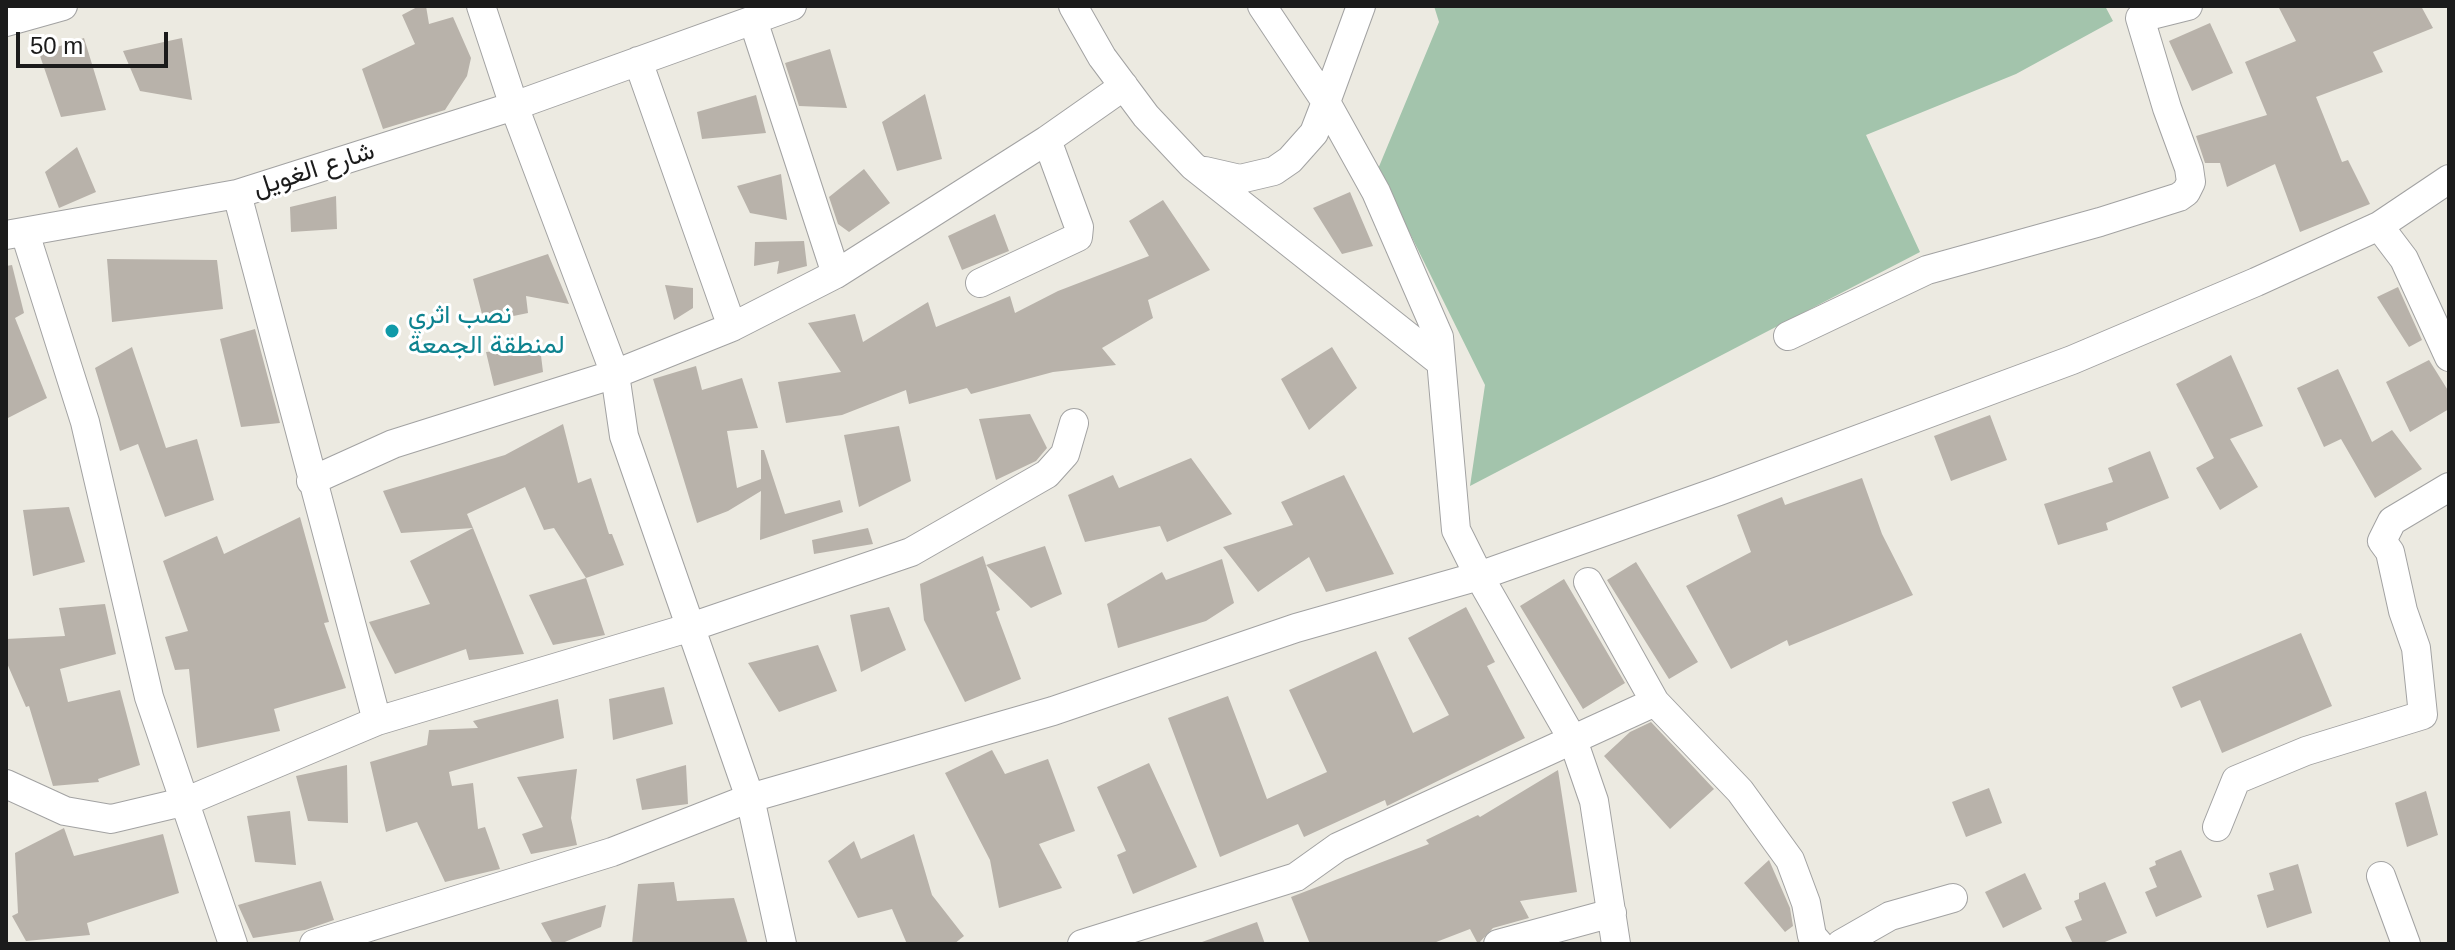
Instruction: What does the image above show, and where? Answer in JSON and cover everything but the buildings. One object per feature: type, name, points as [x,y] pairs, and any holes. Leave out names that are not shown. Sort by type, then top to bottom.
[{"type":"street","points":[[6,22],[63,6]]},
{"type":"street","points":[[481,6],[514,106],[615,374],[624,436],[688,628],[750,798],[782,944]]},
{"type":"street","name":"شارع الغويل","points":[[16,234],[237,194],[514,106],[792,6]]},
{"type":"street","points":[[1073,6],[1102,57],[1146,116],[1193,166],[1439,361]]},
{"type":"street","points":[[1262,6],[1355,150],[1439,337],[1456,530],[1573,740],[1594,801],[1616,944]]},
{"type":"street","points":[[1193,166],[1240,179],[1274,171],[1290,160],[1314,133],[1361,6]]},
{"type":"street","points":[[1788,336],[1927,270],[2100,222],[2179,197],[2186,192],[2191,182],[2189,168],[2138,12],[2188,6]]},
{"type":"street","points":[[753,20],[836,274]]},
{"type":"street","points":[[638,61],[732,327]]},
{"type":"street","points":[[311,481],[393,444],[615,374],[732,327],[836,274],[1047,140],[1124,86]]},
{"type":"street","points":[[980,283],[1078,237],[1079,227],[1047,140]]},
{"type":"street","points":[[314,944],[612,852],[750,798],[1053,711],[1296,628],[1479,576],[2072,360],[2379,226],[2449,179]]},
{"type":"street","points":[[237,194],[377,721]]},
{"type":"street","points":[[2379,226],[2404,259],[2449,357]]},
{"type":"street","points":[[16,234],[46,307],[85,422],[149,697],[187,801],[233,944]]},
{"type":"street","points":[[6,784],[65,811],[111,819],[187,801],[377,721],[688,628],[911,552],[1047,474],[1065,454],[1074,423]]},
{"type":"street","points":[[2217,827],[2236,780],[2342,739],[2423,715],[2416,648],[2403,611],[2390,552],[2382,541],[2392,521],[2449,487]]},
{"type":"street","points":[[1588,582],[1655,702],[1766,824],[1790,860],[1806,903],[1812,936],[1819,944]]},
{"type":"street","points":[[1082,944],[1296,877],[1310,871],[1338,847],[1655,702]]},
{"type":"street","points":[[2381,876],[2406,944]]},
{"type":"street","points":[[1841,944],[1890,916],[1953,898]]},
{"type":"street","points":[[1498,944],[1612,913]]},
{"type":"green space","points":[[1434,6],[2105,6],[2113,21],[2016,74],[1866,135],[1920,252],[1470,486],[1485,385],[1378,169],[1439,22]]},
{"type":"place","name":"نصب اثري لمنطقة الجمعة","points":[[392,331]]}]
